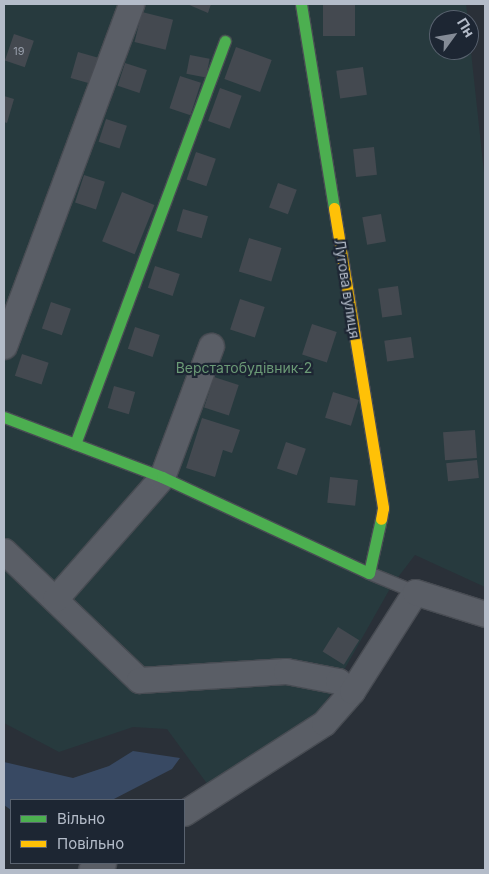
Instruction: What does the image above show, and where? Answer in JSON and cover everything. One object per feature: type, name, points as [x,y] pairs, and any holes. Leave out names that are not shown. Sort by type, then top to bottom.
[{"type":"street","points":[[4,346],[131,4]]},
{"type":"street","name":"Лугова вулиця","points":[[301,4],[383,508],[369,573]]},
{"type":"street","points":[[75,444],[225,41]]},
{"type":"street","points":[[55,600],[162,477],[211,346]]},
{"type":"street","points":[[4,417],[162,477],[369,573]]},
{"type":"street","points":[[4,551],[139,680],[286,671],[338,681],[352,691]]},
{"type":"street","points":[[185,811],[324,723],[352,691],[415,592],[485,614]]},
{"type":"lane","points":[[369,573],[415,592]]},
{"type":"green space","name":"Верстатобудівник-2","points":[[4,4],[466,4],[467,10],[429,10],[429,60],[472,60],[485,182],[485,587],[415,555],[392,585],[322,709],[211,789],[167,729],[133,727],[59,752],[4,723]]},
{"type":"water","points":[[133,751],[180,758],[172,769],[114,799],[10,799],[10,809],[4,805],[4,762],[73,778],[109,766]]},
{"type":"building","points":[[187,4],[211,4],[208,13]]},
{"type":"building","points":[[323,4],[355,4],[355,36],[323,36]]},
{"type":"building","points":[[142,12],[173,20],[166,50],[135,42]]},
{"type":"building","points":[[14,34],[34,41],[25,67],[5,60]]},
{"type":"building","points":[[236,47],[272,60],[260,92],[224,79]]},
{"type":"building","points":[[78,52],[99,58],[92,84],[71,78]]},
{"type":"building","points":[[190,55],[210,59],[206,77],[186,74]]},
{"type":"building","points":[[125,63],[147,70],[139,93],[118,86]]},
{"type":"building","points":[[363,67],[367,95],[340,98],[336,71]]},
{"type":"building","points":[[180,76],[201,83],[190,115],[169,108]]},
{"type":"building","points":[[220,88],[242,96],[230,129],[208,121]]},
{"type":"building","points":[[4,96],[14,99],[7,123],[4,122]]},
{"type":"building","points":[[106,119],[127,126],[120,149],[99,142]]},
{"type":"building","points":[[374,147],[377,175],[356,177],[353,149]]},
{"type":"building","points":[[196,152],[216,159],[206,186],[187,179]]},
{"type":"building","points":[[84,175],[105,182],[96,209],[75,203]]},
{"type":"building","points":[[278,183],[297,190],[288,214],[269,207]]},
{"type":"building","points":[[122,192],[154,205],[135,254],[102,241]]},
{"type":"building","points":[[183,209],[208,216],[202,238],[177,231]]},
{"type":"building","points":[[381,214],[386,242],[367,245],[362,217]]},
{"type":"building","points":[[249,238],[282,248],[271,281],[239,271]]},
{"type":"building","points":[[155,266],[180,274],[173,296],[148,288]]},
{"type":"building","points":[[398,286],[402,315],[382,318],[378,289]]},
{"type":"building","points":[[240,299],[265,307],[255,337],[230,329]]},
{"type":"building","points":[[51,302],[71,309],[62,335],[42,328]]},
{"type":"building","points":[[312,324],[337,332],[327,362],[302,354]]},
{"type":"building","points":[[135,327],[160,335],[153,357],[128,349]]},
{"type":"building","points":[[411,337],[414,358],[387,362],[384,341]]},
{"type":"building","points":[[22,354],[49,363],[42,385],[15,376]]},
{"type":"building","points":[[214,377],[239,385],[229,415],[204,407]]},
{"type":"building","points":[[114,386],[135,392],[129,414],[108,408]]},
{"type":"building","points":[[333,392],[359,400],[351,426],[325,418]]},
{"type":"building","points":[[202,418],[240,430],[232,453],[223,450],[215,477],[186,468]]},
{"type":"building","points":[[475,430],[477,458],[445,460],[443,432]]},
{"type":"building","points":[[286,442],[306,449],[297,475],[277,468]]},
{"type":"building","points":[[477,460],[479,478],[448,481],[446,463]]},
{"type":"building","points":[[330,477],[358,480],[355,506],[327,503]]},
{"type":"building","points":[[338,627],[359,640],[344,665],[323,652]]},
{"type":"traffic: fast","points":[[301,4],[334,208]]},
{"type":"traffic: fast","points":[[75,444],[225,41]]},
{"type":"traffic: fast","points":[[4,417],[162,477],[369,573],[381,519]]},
{"type":"traffic: slow","points":[[334,208],[383,508],[381,519]]}]
